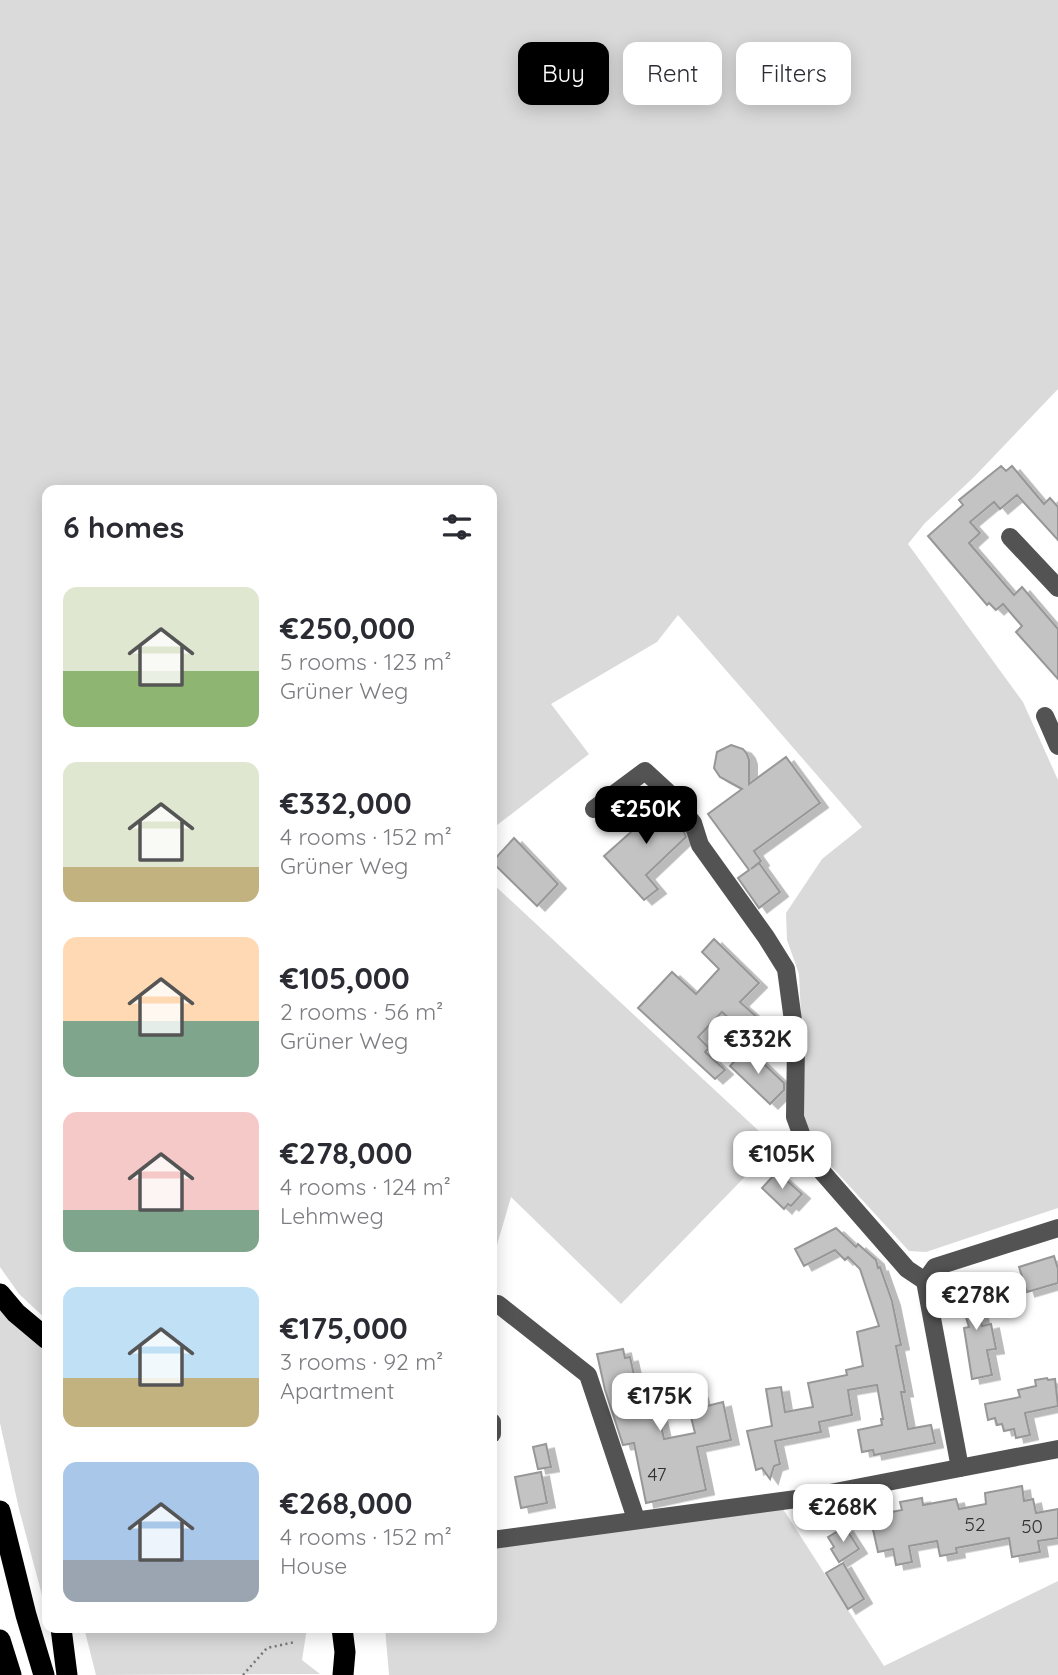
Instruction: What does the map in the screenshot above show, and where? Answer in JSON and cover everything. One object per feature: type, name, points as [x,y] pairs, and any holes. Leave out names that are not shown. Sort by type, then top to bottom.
[{"type":"highway","points":[[0,1294],[16,1313],[42,1335]]},
{"type":"highway","points":[[0,1511],[44,1675]]},
{"type":"highway","points":[[62,1633],[67,1675]]},
{"type":"highway","points":[[343,1633],[352,1675]]},
{"type":"highway","points":[[0,1640],[11,1675]]},
{"type":"highway","points":[[343,1675],[345,1652]]},
{"type":"street","points":[[1010,537],[1058,588]]},
{"type":"street","points":[[1045,716],[1058,746]]},
{"type":"street","points":[[594,809],[645,771],[671,795],[693,823],[701,845],[786,969],[796,1043],[795,1117],[810,1158],[907,1269],[925,1281],[960,1468]]},
{"type":"street","points":[[925,1281],[935,1267],[1058,1228]]},
{"type":"street","points":[[498,1304],[588,1375],[636,1520]]},
{"type":"street","points":[[497,1539],[804,1498],[1058,1449]]},
{"type":"path","points":[[243,1675],[267,1648],[295,1642]]},
{"type":"shaded area","points":[[0,0],[1058,0],[1058,389],[974,477],[925,523],[908,544],[1023,702],[1058,780],[1058,1208],[926,1252],[909,1251],[820,1154],[802,1119],[803,1058],[799,974],[787,940],[786,913],[822,859],[862,827],[678,615],[657,642],[551,704],[589,754],[497,825],[497,485],[42,485],[42,1315],[19,1294],[0,1267]]},
{"type":"shaded area","points":[[497,888],[775,1146],[621,1304],[511,1197],[497,1245]]},
{"type":"shaded area","points":[[0,1302],[42,1342],[42,1595],[19,1509],[0,1423]]},
{"type":"shaded area","points":[[783,1509],[884,1666],[1058,1581],[1058,1675],[389,1675],[385,1633],[497,1633],[497,1547]]},
{"type":"shaded area","points":[[85,1633],[306,1633],[302,1660],[320,1674],[96,1675]]},
{"type":"building","points":[[1001,466],[1006,471],[1012,466],[1044,504],[1050,498],[1058,507],[1058,540],[1017,495],[1000,509],[994,502],[970,522],[980,533],[969,543],[1014,595],[1022,587],[1058,629],[1058,679],[1016,632],[1022,626],[1003,604],[996,610],[989,603],[987,605],[928,536],[963,505],[959,500]]},
{"type":"building","points":[[731,745],[743,749],[747,754],[749,784],[786,757],[820,803],[754,851],[761,861],[751,869],[759,863],[780,892],[759,908],[738,878],[749,870],[708,814],[742,789],[720,777],[714,768],[717,752]]},
{"type":"building","points":[[651,794],[686,837],[646,875],[658,889],[644,900],[604,856],[640,824],[629,812]]},
{"type":"building","points":[[514,838],[558,884],[537,906],[497,867],[497,857]]},
{"type":"building","points":[[714,939],[759,983],[740,1002],[759,1019],[745,1033],[722,1012],[698,1037],[709,1048],[705,1052],[725,1070],[715,1079],[638,1008],[672,972],[696,994],[719,969],[702,952]]},
{"type":"building","points":[[747,1048],[784,1083],[784,1090],[770,1104],[730,1066]]},
{"type":"building","points":[[777,1172],[802,1194],[791,1206],[788,1204],[784,1209],[762,1188]]},
{"type":"building","points":[[836,1228],[856,1247],[858,1244],[876,1260],[878,1268],[880,1267],[892,1301],[901,1345],[896,1346],[905,1392],[901,1392],[908,1429],[931,1425],[935,1443],[874,1455],[873,1450],[862,1452],[858,1430],[882,1425],[877,1385],[848,1390],[852,1415],[819,1422],[821,1432],[775,1441],[780,1464],[774,1466],[770,1479],[762,1468],[756,1470],[747,1431],[772,1426],[766,1389],[781,1387],[785,1412],[813,1407],[808,1383],[847,1375],[846,1370],[863,1366],[857,1332],[879,1326],[860,1269],[848,1257],[845,1260],[835,1250],[804,1266],[795,1249]]},
{"type":"building","points":[[1054,1256],[1058,1283],[1027,1292],[1019,1267]]},
{"type":"building","points":[[976,1282],[982,1299],[978,1300],[982,1326],[991,1324],[996,1349],[987,1350],[992,1375],[972,1379],[964,1328],[969,1327],[957,1288]]},
{"type":"building","points":[[623,1349],[625,1358],[630,1357],[641,1406],[656,1403],[664,1439],[695,1433],[686,1397],[700,1394],[703,1407],[723,1402],[731,1440],[697,1447],[706,1490],[646,1503],[634,1443],[623,1445],[605,1390],[597,1354]]},
{"type":"building","points":[[1055,1379],[1058,1406],[1025,1413],[1030,1435],[1016,1438],[1014,1429],[1004,1431],[1002,1424],[997,1425],[995,1418],[988,1420],[985,1404],[1020,1397],[1018,1390],[1036,1386],[1035,1380]]},
{"type":"building","points":[[546,1444],[551,1467],[538,1469],[533,1447]]},
{"type":"building","points":[[541,1472],[547,1503],[521,1508],[515,1477]]},
{"type":"building","points":[[1022,1486],[1024,1501],[1033,1499],[1036,1513],[1058,1509],[1058,1538],[1038,1541],[1040,1552],[1012,1557],[1009,1538],[956,1548],[957,1553],[940,1556],[937,1541],[909,1546],[912,1562],[896,1565],[893,1549],[878,1552],[870,1516],[902,1510],[900,1502],[922,1498],[923,1505],[956,1499],[959,1509],[986,1504],[985,1493]]},
{"type":"building","points":[[845,1527],[859,1549],[839,1562],[828,1537]]},
{"type":"building","points":[[843,1563],[864,1599],[848,1609],[826,1573]]}]
